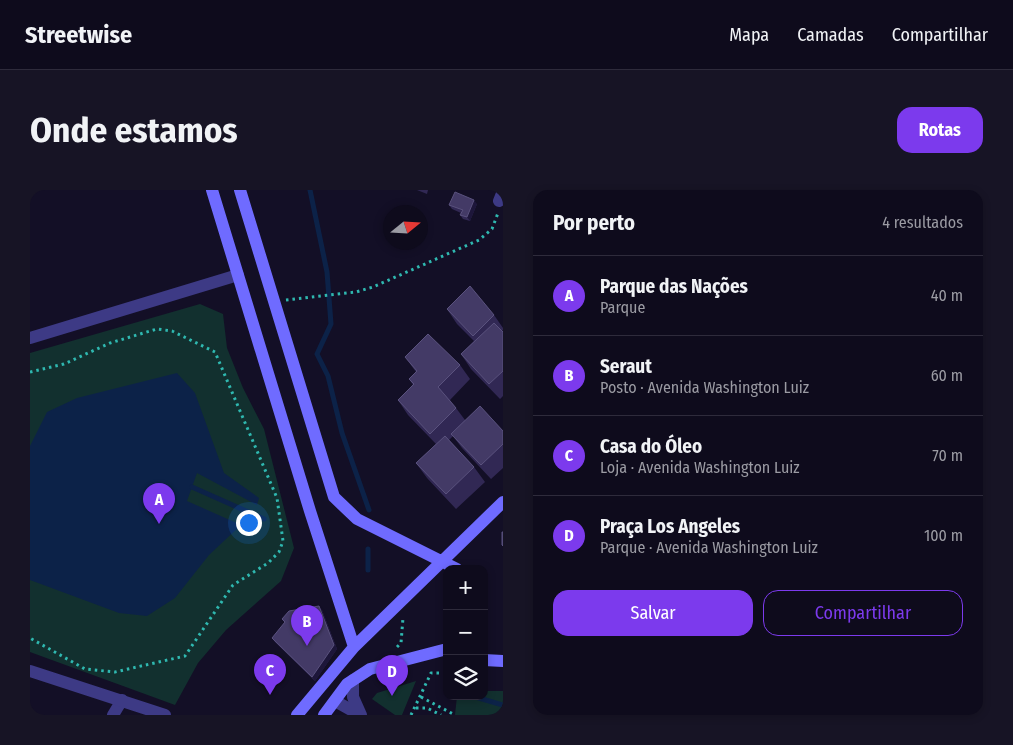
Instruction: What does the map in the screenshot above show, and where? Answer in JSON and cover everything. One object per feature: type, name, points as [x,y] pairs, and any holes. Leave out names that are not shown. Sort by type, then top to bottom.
[{"type":"main road","points":[[212,190],[310,511],[354,647]]},
{"type":"main road","points":[[240,190],[329,484],[341,505],[357,519],[451,565]]},
{"type":"main road","points":[[297,715],[354,647],[503,502]]},
{"type":"main road","points":[[324,715],[347,684],[370,669],[443,650]]},
{"type":"main road","points":[[418,658],[443,659]]},
{"type":"main road","points":[[488,660],[503,661]]},
{"type":"street","points":[[30,338],[238,275]]},
{"type":"street","points":[[30,671],[165,715]]},
{"type":"street","points":[[353,680],[353,697],[360,715]]},
{"type":"street","points":[[113,715],[122,700]]},
{"type":"street","points":[[335,701],[360,715]]},
{"type":"path","points":[[285,300],[356,292],[480,240],[492,230],[497,220],[501,196]]},
{"type":"path","points":[[30,372],[64,364],[110,343],[157,330],[172,331],[215,352],[277,498],[283,541],[279,552],[268,563],[233,585],[186,656],[116,672],[85,669],[30,638]]},
{"type":"path","points":[[398,603],[404,613],[401,644],[395,650],[399,662]]},
{"type":"path","points":[[411,715],[431,673],[443,673]]},
{"type":"path","points":[[421,697],[455,715]]},
{"type":"path","points":[[415,708],[427,708],[441,715]]},
{"type":"green space","points":[[200,304],[223,314],[227,348],[243,388],[264,429],[294,548],[281,581],[226,630],[198,663],[175,705],[30,652],[30,353]]},
{"type":"green space","points":[[416,681],[402,715],[395,715],[372,699],[377,693]]},
{"type":"green space","points":[[488,691],[503,691],[503,715],[455,715],[457,700],[488,700]]},
{"type":"water","points":[[177,373],[195,393],[224,473],[259,498],[257,505],[197,473],[187,501],[241,525],[209,555],[175,598],[147,616],[119,613],[30,580],[30,446],[47,412],[77,398]]},
{"type":"building","points":[[455,192],[474,200],[467,217],[460,215],[463,210],[449,205]]},
{"type":"building","points":[[470,286],[494,315],[473,336],[447,309]]},
{"type":"building","points":[[494,323],[503,332],[503,371],[489,384],[461,354]]},
{"type":"building","points":[[428,334],[460,365],[438,387],[456,408],[430,434],[398,400],[414,384],[409,379],[417,371],[405,357]]},
{"type":"building","points":[[480,406],[503,431],[503,444],[481,465],[451,434]]},
{"type":"building","points":[[445,436],[474,467],[446,494],[416,463]]},
{"type":"building","points":[[319,606],[334,645],[312,677],[272,638],[285,622],[282,619],[289,611]]},
{"type":"waterway","points":[[310,190],[327,272],[331,324],[317,354],[328,376],[342,433],[369,510]]},
{"type":"waterway","points":[[192,487],[264,519]]},
{"type":"waterway","points":[[368,549],[368,570]]},
{"type":"waterway","points":[[486,700],[503,705]]},
{"type":"place","name":"Parque das Nações","points":[[159,524]]},
{"type":"place","name":"Seraut","points":[[307,646]]},
{"type":"place","name":"Casa do Óleo","points":[[270,695]]},
{"type":"place","name":"Praça Los Angeles","points":[[392,696]]}]
